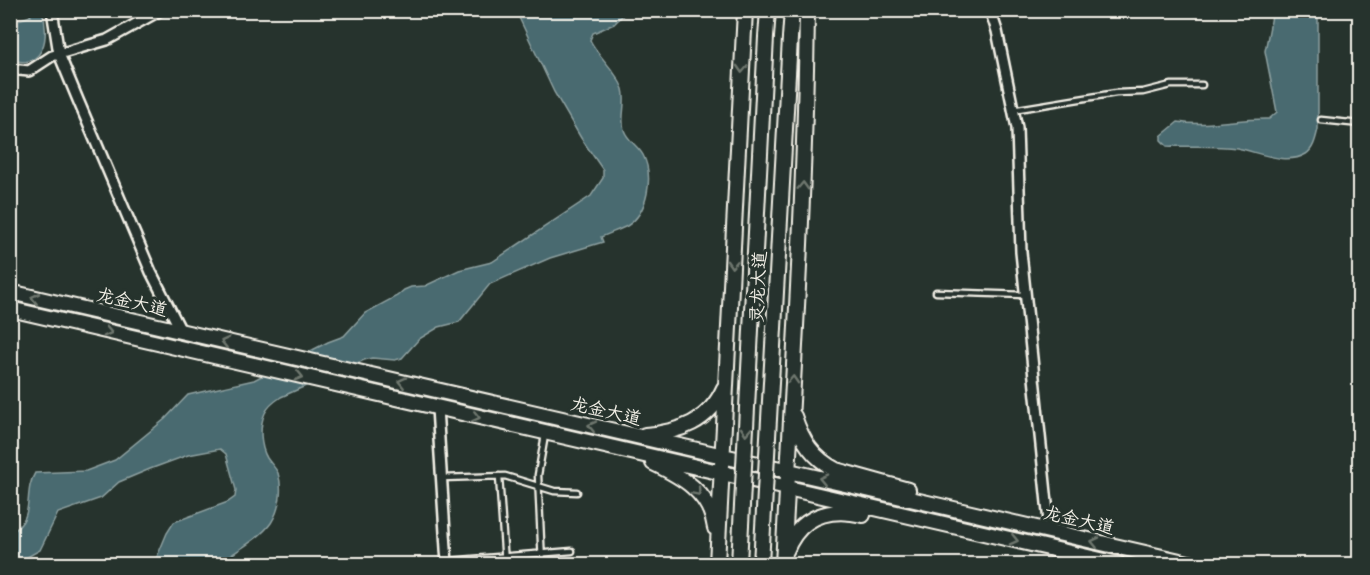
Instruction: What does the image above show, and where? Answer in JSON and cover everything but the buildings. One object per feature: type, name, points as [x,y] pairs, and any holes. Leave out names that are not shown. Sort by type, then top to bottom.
[{"type":"main road","points":[[717,564],[746,10]]},
{"type":"main road","name":"灵龙大道","points":[[739,564],[768,10]]},
{"type":"main road","name":"灵龙大道","points":[[761,564],[792,10]]},
{"type":"main road","points":[[783,564],[806,123],[807,10]]},
{"type":"main road","name":"龙金大道","points":[[10,292],[1193,564]]},
{"type":"main road","name":"龙金大道","points":[[10,309],[1118,564]]},
{"type":"main road","points":[[632,435],[664,432],[697,422],[716,403],[726,381]]},
{"type":"main road","points":[[792,408],[805,444],[826,465],[836,471],[931,496],[972,514]]},
{"type":"main road","points":[[629,452],[682,478],[696,490],[711,514],[718,550]]},
{"type":"main road","points":[[783,564],[787,548],[801,527],[817,517],[833,512],[847,512],[939,532],[974,531]]},
{"type":"street","points":[[52,10],[59,54],[151,272],[181,331]]},
{"type":"street","points":[[10,69],[29,71],[59,54],[107,40],[161,10]]},
{"type":"street","points":[[990,10],[997,31],[1017,128],[1021,252],[1050,531]]},
{"type":"street","points":[[437,408],[447,563]]},
{"type":"lane","points":[[1012,110],[1171,86],[1202,86]]},
{"type":"lane","points":[[1321,120],[1359,124]]},
{"type":"lane","points":[[936,292],[1025,295]]},
{"type":"lane","points":[[542,564],[538,475],[546,433]]},
{"type":"lane","points":[[499,476],[505,564]]},
{"type":"lane","points":[[442,478],[499,476],[554,491],[577,492]]},
{"type":"lane","points":[[447,563],[572,551]]},
{"type":"water","points":[[27,11],[42,11],[45,40],[38,55],[31,60],[22,62],[11,60],[11,22],[31,16]]},
{"type":"water","points":[[516,11],[627,11],[614,24],[593,33],[590,40],[620,82],[624,94],[624,130],[643,155],[646,164],[647,194],[634,220],[627,226],[601,237],[603,242],[550,258],[490,284],[459,322],[439,327],[419,339],[402,358],[364,360],[274,402],[265,413],[261,436],[267,458],[280,479],[280,499],[277,512],[262,533],[222,564],[154,564],[174,522],[228,502],[235,497],[236,490],[226,454],[220,449],[188,455],[150,469],[119,482],[101,498],[58,513],[40,550],[11,564],[11,533],[19,526],[27,512],[29,489],[35,473],[86,471],[115,460],[165,419],[188,395],[254,380],[344,336],[365,313],[404,290],[425,286],[459,270],[492,262],[591,196],[603,178],[603,170],[554,92]]},
{"type":"water","points":[[1273,11],[1318,11],[1318,129],[1311,149],[1306,154],[1290,159],[1228,147],[1167,146],[1161,140],[1161,136],[1178,122],[1201,124],[1269,119],[1277,112],[1265,51]]}]
